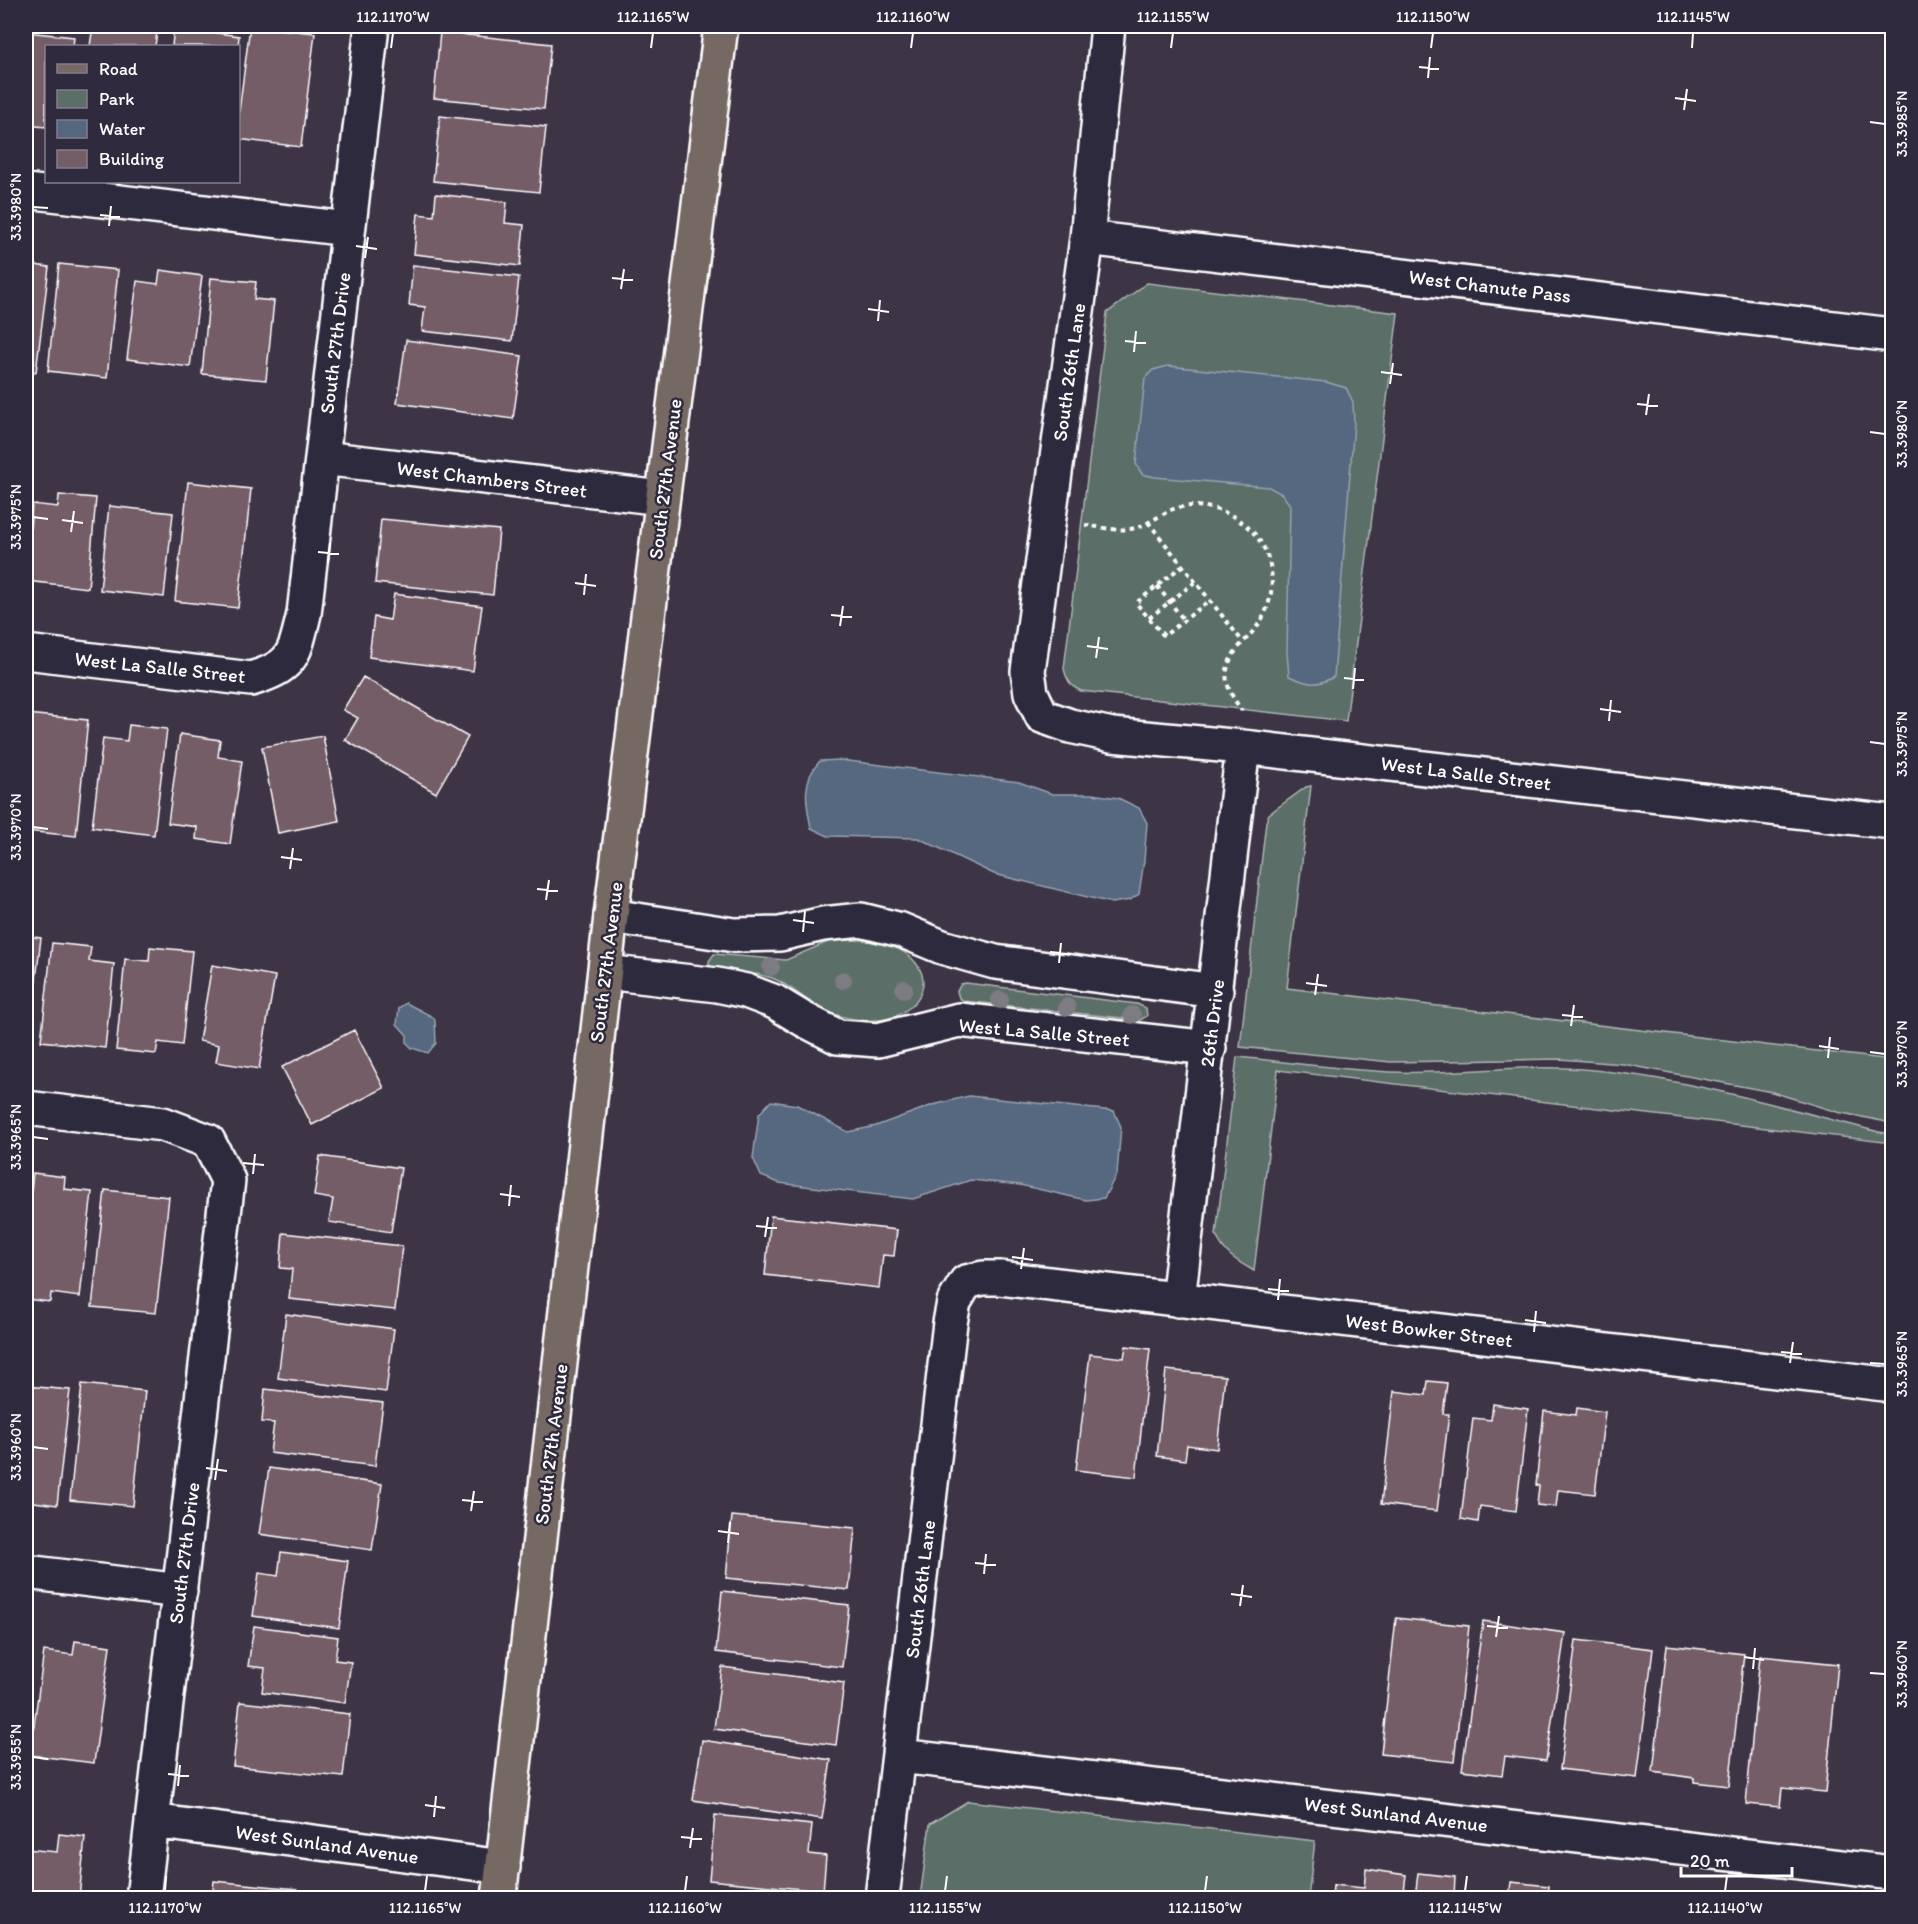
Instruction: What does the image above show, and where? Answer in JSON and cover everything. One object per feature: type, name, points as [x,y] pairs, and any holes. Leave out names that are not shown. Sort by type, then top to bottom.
[{"type":"main road","name":"South 27th Avenue","points":[[501,1883],[611,916],[721,26]]},
{"type":"street","name":"South 27th Drive","points":[[290,659],[304,614],[372,26]]},
{"type":"street","name":"South 26th Lane","points":[[1042,716],[1031,693],[1028,671],[1087,238],[1108,26]]},
{"type":"street","points":[[26,191],[348,229]]},
{"type":"street","name":"West Chanute Pass","points":[[1087,238],[1893,335]]},
{"type":"street","name":"West Chambers Street","points":[[322,458],[662,498]]},
{"type":"street","name":"West La Salle Street","points":[[26,652],[251,679],[271,673],[290,659]]},
{"type":"street","name":"West La Salle Street","points":[[1042,716],[1070,726],[1112,735],[1245,732],[1893,822]]},
{"type":"street","name":"26th Drive","points":[[1178,1300],[1245,732]]},
{"type":"street","points":[[611,916],[734,935],[780,934],[823,924],[861,920],[901,930],[994,962],[1216,991]]},
{"type":"street","name":"West La Salle Street","points":[[605,972],[717,985],[746,991],[775,1002],[837,1037],[878,1040],[959,1020],[1209,1048]]},
{"type":"street","name":"South 27th Drive","points":[[26,1108],[163,1124],[208,1141],[228,1180],[142,1899]]},
{"type":"street","name":"West Bowker Street","points":[[966,1282],[983,1278],[1000,1278],[1893,1385]]},
{"type":"street","name":"South 26th Lane","points":[[882,1899],[950,1323],[954,1302],[966,1282]]},
{"type":"street","points":[[26,1572],[180,1591]]},
{"type":"street","name":"West Sunland Avenue","points":[[900,1756],[1893,1873]]},
{"type":"street","name":"West Sunland Avenue","points":[[152,1821],[501,1883]]},
{"type":"path","points":[[1076,523],[1110,529],[1131,529],[1174,509],[1192,506],[1206,507],[1231,514],[1260,540],[1269,558],[1272,577],[1271,594],[1265,613],[1256,628],[1231,658],[1227,672],[1228,685],[1245,732]]},
{"type":"path","points":[[1148,522],[1243,642]]},
{"type":"path","points":[[1183,565],[1136,603],[1164,636],[1210,600]]},
{"type":"path","points":[[1149,618],[1195,582]]},
{"type":"path","points":[[1157,586],[1184,620]]},
{"type":"green space","points":[[1147,283],[1398,313],[1346,721],[1081,691],[1072,685],[1066,676],[1064,669],[1107,313]]},
{"type":"green space","points":[[1311,786],[1287,988],[1892,1060],[1892,1123],[1837,1112],[1772,1092],[1623,1064],[1560,1059],[1391,1062],[1240,1047],[1266,822],[1269,814],[1306,787]]},
{"type":"green space","points":[[862,940],[898,949],[916,963],[922,974],[923,984],[920,994],[907,1010],[887,1019],[860,1020],[844,1017],[822,1009],[772,978],[713,969],[709,966],[709,961],[714,954],[786,960],[830,941]]},
{"type":"green space","points":[[961,984],[1137,1004],[1146,1008],[1147,1016],[1140,1020],[964,1001],[959,998],[957,991]]},
{"type":"green space","points":[[1237,1057],[1391,1072],[1558,1068],[1620,1073],[1732,1094],[1892,1134],[1892,1143],[1278,1070],[1254,1271],[1227,1252],[1216,1235]]},
{"type":"green space","points":[[968,1801],[1315,1841],[1308,1898],[920,1898],[930,1824]]},
{"type":"water","points":[[1168,366],[1326,382],[1346,388],[1353,402],[1354,423],[1334,677],[1312,683],[1289,676],[1287,653],[1290,505],[1282,494],[1269,487],[1155,477],[1142,474],[1136,464],[1145,378],[1153,370]]},
{"type":"water","points":[[840,760],[1019,782],[1052,794],[1092,794],[1118,798],[1139,808],[1147,823],[1139,894],[1130,900],[1112,903],[994,874],[918,838],[828,836],[811,828],[806,793],[807,784],[820,761]]},
{"type":"water","points":[[406,1003],[433,1017],[435,1021],[436,1043],[428,1053],[412,1048],[407,1043],[407,1035],[397,1024],[399,1008]]},
{"type":"water","points":[[969,1096],[1114,1111],[1121,1127],[1117,1173],[1104,1198],[1086,1200],[1020,1185],[971,1180],[913,1199],[779,1183],[761,1176],[753,1158],[759,1114],[771,1101],[797,1105],[848,1132],[876,1126],[933,1105]]},
{"type":"building","points":[[93,26],[158,26],[155,45],[90,45]]},
{"type":"building","points":[[250,26],[315,33],[301,147],[240,139],[240,104]]},
{"type":"building","points":[[495,26],[537,26],[536,31]]},
{"type":"building","points":[[174,27],[239,36],[238,45],[172,45]]},
{"type":"building","points":[[26,32],[74,37],[73,45],[45,45],[45,127],[26,125]]},
{"type":"building","points":[[440,32],[551,44],[544,109],[434,98]]},
{"type":"building","points":[[440,116],[546,127],[539,192],[433,181]]},
{"type":"building","points":[[436,194],[507,202],[505,223],[524,225],[520,266],[414,254],[418,214],[434,216]]},
{"type":"building","points":[[26,264],[49,267],[36,372],[26,371]]},
{"type":"building","points":[[59,264],[118,270],[107,378],[48,371]]},
{"type":"building","points":[[413,265],[519,277],[512,341],[422,331],[425,307],[409,305]]},
{"type":"building","points":[[160,270],[202,276],[190,367],[127,359],[137,281],[158,284]]},
{"type":"building","points":[[211,278],[256,282],[254,299],[274,301],[266,380],[202,374]]},
{"type":"building","points":[[406,340],[522,356],[513,419],[397,403]]},
{"type":"building","points":[[188,482],[251,489],[238,608],[175,601]]},
{"type":"building","points":[[59,495],[96,498],[88,588],[26,581],[32,504],[58,507]]},
{"type":"building","points":[[109,506],[173,513],[164,597],[100,590]]},
{"type":"building","points":[[381,519],[499,530],[493,595],[375,583]]},
{"type":"building","points":[[394,594],[482,606],[473,671],[369,657],[374,617],[390,620]]},
{"type":"building","points":[[363,677],[468,737],[436,793],[345,740],[358,718],[343,710]]},
{"type":"building","points":[[26,714],[88,720],[76,836],[26,831]]},
{"type":"building","points":[[129,725],[167,729],[154,835],[92,827],[103,738],[127,741]]},
{"type":"building","points":[[180,734],[220,740],[218,757],[242,761],[230,844],[196,839],[197,827],[168,823]]},
{"type":"building","points":[[323,736],[339,821],[278,833],[262,747]]},
{"type":"building","points":[[26,936],[41,938],[31,1021],[26,1021]]},
{"type":"building","points":[[52,943],[91,947],[89,961],[114,964],[105,1048],[41,1041]]},
{"type":"building","points":[[150,947],[192,951],[182,1045],[158,1042],[156,1054],[116,1050],[125,959],[149,961]]},
{"type":"building","points":[[212,965],[275,976],[259,1069],[216,1062],[219,1045],[199,1041]]},
{"type":"building","points":[[354,1030],[384,1088],[312,1125],[282,1067]]},
{"type":"building","points":[[320,1156],[401,1168],[391,1232],[329,1222],[333,1199],[314,1196]]},
{"type":"building","points":[[33,1173],[65,1177],[64,1189],[92,1192],[80,1297],[51,1293],[50,1302],[26,1299],[26,1238]]},
{"type":"building","points":[[105,1190],[169,1197],[156,1313],[92,1307]]},
{"type":"building","points":[[771,1216],[897,1230],[894,1256],[883,1255],[879,1288],[765,1275]]},
{"type":"building","points":[[283,1233],[402,1246],[395,1310],[289,1299],[292,1269],[280,1268]]},
{"type":"building","points":[[286,1314],[394,1329],[386,1392],[278,1378]]},
{"type":"building","points":[[1126,1346],[1150,1349],[1136,1477],[1076,1470],[1090,1354],[1124,1358]]},
{"type":"building","points":[[1166,1370],[1225,1376],[1217,1449],[1187,1445],[1185,1460],[1157,1456]]},
{"type":"building","points":[[1428,1381],[1447,1383],[1443,1414],[1449,1414],[1437,1511],[1381,1504],[1394,1391],[1426,1395]]},
{"type":"building","points":[[82,1384],[145,1391],[133,1506],[70,1500]]},
{"type":"building","points":[[26,1386],[70,1390],[57,1505],[26,1501]]},
{"type":"building","points":[[265,1389],[383,1403],[375,1466],[270,1453],[274,1423],[262,1422]]},
{"type":"building","points":[[1493,1404],[1528,1409],[1516,1511],[1480,1506],[1478,1522],[1461,1519],[1473,1418],[1491,1420]]},
{"type":"building","points":[[1577,1408],[1605,1412],[1595,1494],[1558,1490],[1556,1507],[1537,1505],[1539,1486],[1536,1485],[1544,1411],[1576,1415]]},
{"type":"building","points":[[269,1468],[382,1484],[372,1550],[259,1534]]},
{"type":"building","points":[[732,1516],[855,1528],[849,1590],[726,1578]]},
{"type":"building","points":[[281,1552],[348,1561],[339,1628],[253,1616],[259,1573],[278,1576]]},
{"type":"building","points":[[722,1591],[849,1605],[842,1667],[716,1652]]},
{"type":"building","points":[[1396,1618],[1469,1626],[1454,1762],[1381,1754]]},
{"type":"building","points":[[1483,1621],[1565,1633],[1546,1761],[1505,1756],[1502,1775],[1462,1770]]},
{"type":"building","points":[[254,1626],[338,1637],[335,1660],[351,1662],[345,1703],[262,1692],[265,1668],[248,1666]]},
{"type":"building","points":[[26,1636],[32,1637],[26,1693]]},
{"type":"building","points":[[1576,1640],[1653,1649],[1637,1778],[1560,1769]]},
{"type":"building","points":[[75,1641],[110,1646],[94,1763],[30,1755],[44,1651],[73,1655]]},
{"type":"building","points":[[1667,1645],[1744,1654],[1729,1786],[1694,1782],[1694,1778],[1653,1772]]},
{"type":"building","points":[[1760,1656],[1838,1664],[1825,1792],[1782,1788],[1780,1807],[1746,1804]]},
{"type":"building","points":[[722,1667],[844,1683],[836,1745],[714,1729]]},
{"type":"building","points":[[240,1702],[350,1714],[343,1777],[233,1766]]},
{"type":"building","points":[[702,1740],[831,1760],[822,1819],[693,1800]]},
{"type":"building","points":[[715,1815],[812,1825],[809,1854],[826,1856],[823,1891],[709,1880]]},
{"type":"building","points":[[59,1834],[85,1837],[79,1898],[26,1898],[26,1849],[57,1852]]},
{"type":"building","points":[[1366,1869],[1406,1875],[1403,1898],[1332,1898],[1333,1885],[1364,1888]]},
{"type":"building","points":[[1418,1873],[1455,1877],[1454,1896],[1474,1898],[1415,1898]]},
{"type":"building","points":[[214,1881],[297,1889],[296,1898],[212,1898]]},
{"type":"building","points":[[1511,1882],[1549,1886],[1548,1898],[1509,1898]]}]
